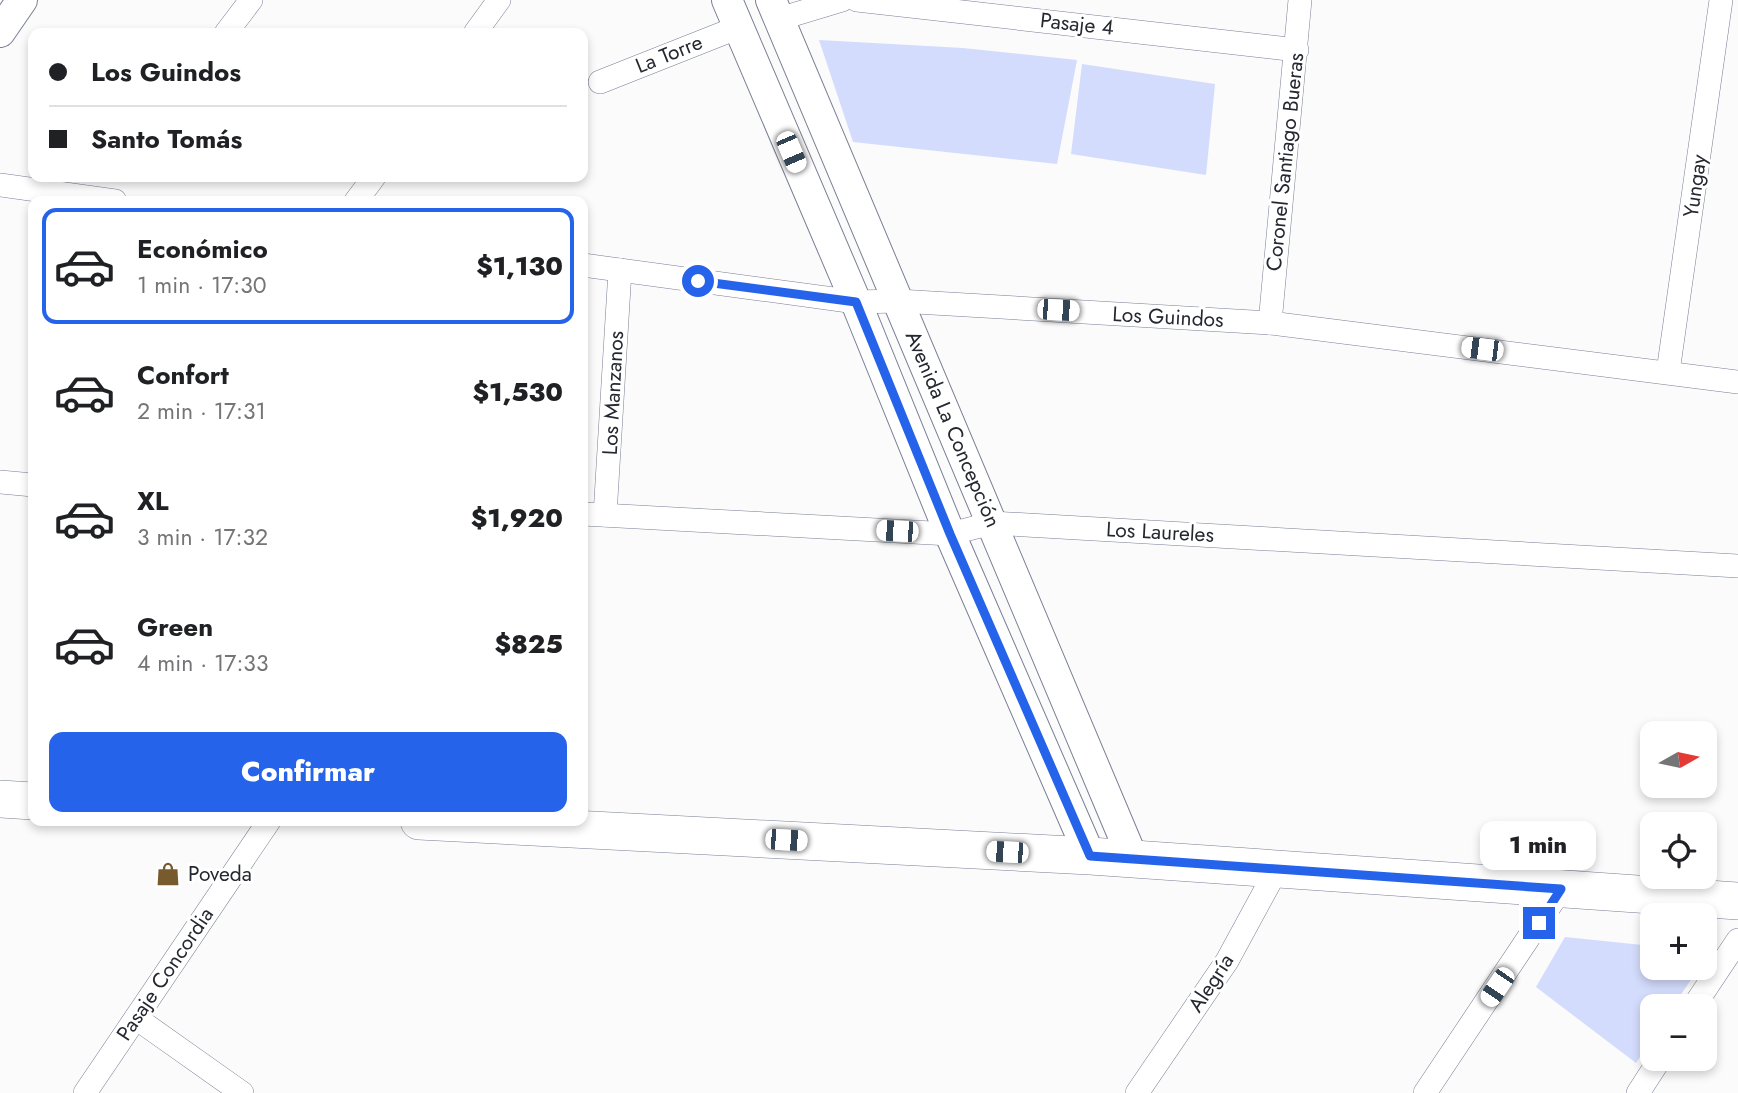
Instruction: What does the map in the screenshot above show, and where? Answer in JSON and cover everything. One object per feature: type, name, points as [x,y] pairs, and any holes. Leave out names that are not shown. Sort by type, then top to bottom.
[{"type":"main road","points":[[0,799],[28,800]]},
{"type":"main road","points":[[515,826],[1090,856],[1738,901]]},
{"type":"street","points":[[0,32],[22,0]]},
{"type":"street","points":[[230,28],[251,0]]},
{"type":"street","points":[[479,28],[499,0]]},
{"type":"street","points":[[775,10],[842,0]]},
{"type":"street","name":"Pasaje 4","points":[[857,0],[1297,50]]},
{"type":"street","name":"Coronel Santiago Bueras","points":[[1270,323],[1279,200],[1297,50],[1300,0]]},
{"type":"street","name":"Yungay","points":[[1668,372],[1721,0]]},
{"type":"street","name":"Avenida La Concepción","points":[[775,10],[1133,859]]},
{"type":"street","name":"Avenida La Concepción","points":[[733,13],[856,302],[950,534],[1090,856]]},
{"type":"street","name":"La Torre","points":[[600,82],[733,13]]},
{"type":"street","points":[[0,185],[44,196]]},
{"type":"street","name":"Los Guindos","points":[[588,266],[856,302],[898,301],[1270,323],[1738,382]]},
{"type":"street","name":"Los Manzanos","points":[[594,515],[620,270]]},
{"type":"street","points":[[0,482],[28,485]]},
{"type":"street","name":"Los Laureles","points":[[594,515],[950,534],[992,523],[1738,566]]},
{"type":"street","name":"Pasaje Concordia","points":[[85,1093],[267,826]]},
{"type":"street","name":"Alegría","points":[[1137,1093],[1227,961],[1277,869]]},
{"type":"street","points":[[1425,1093],[1561,889]]},
{"type":"street","points":[[1702,994],[1738,940]]},
{"type":"street","points":[[136,1018],[242,1093]]},
{"type":"street","points":[[1637,1093],[1652,1071]]},
{"type":"shaded area","points":[[819,40],[963,48],[1077,60],[1057,164],[853,142]]},
{"type":"shaded area","points":[[1082,64],[1215,84],[1206,175],[1071,154]]},
{"type":"shaded area","points":[[1565,937],[1640,945],[1640,980],[1691,980],[1681,994],[1640,994],[1640,1057],[1636,1063],[1536,987]]},
{"type":"place","name":"Poveda","points":[[168,874]]},
{"type":"route","points":[[698,281],[856,302],[950,534],[1090,856],[1561,889],[1539,923]]}]
